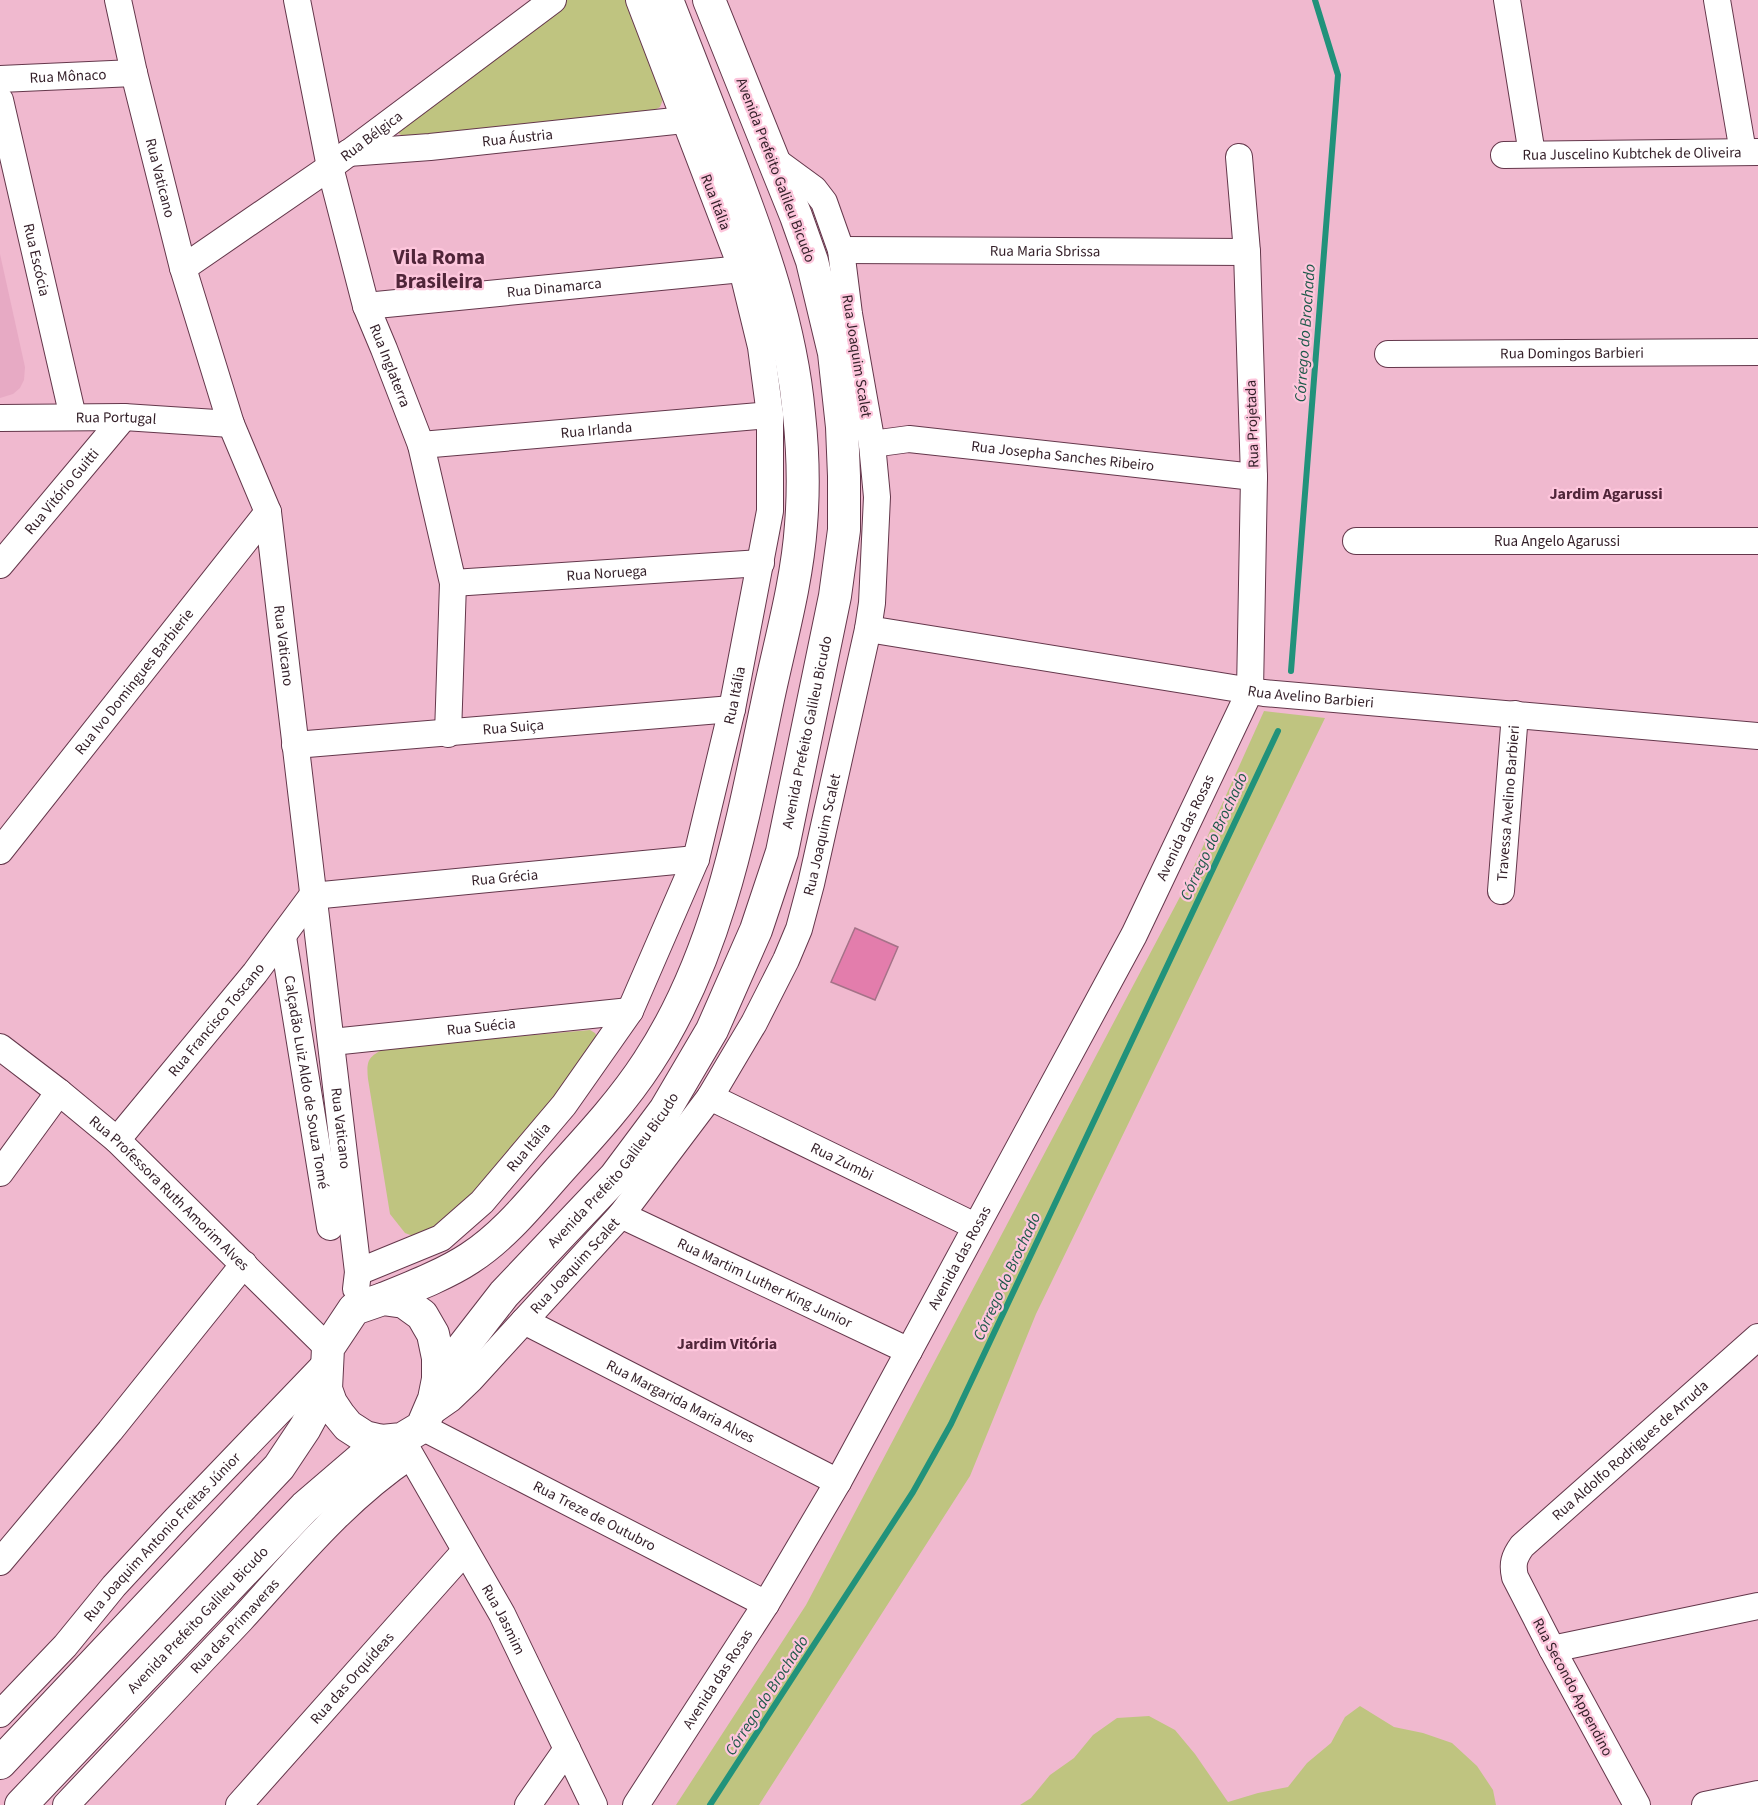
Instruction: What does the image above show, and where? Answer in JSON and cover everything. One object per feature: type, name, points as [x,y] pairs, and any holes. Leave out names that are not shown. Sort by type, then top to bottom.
[{"type":"main road","points":[[0,1763],[279,1467],[305,1428],[327,1366],[354,1309],[383,1299],[470,1258],[510,1225],[603,1122],[649,1061],[682,1000],[703,952],[726,886],[752,776],[795,568],[801,527],[803,469],[799,412],[789,344],[771,276],[754,225],[667,0]]},
{"type":"main road","name":"Avenida Prefeito Galileu Bicudo","points":[[438,1379],[504,1294],[615,1177],[665,1110],[717,1020],[756,930],[782,852],[835,596],[844,530],[844,476],[842,427],[834,353],[812,261],[710,0]]},
{"type":"main road","points":[[327,1366],[331,1403],[348,1426],[365,1437],[409,1435],[438,1379],[438,1358],[433,1334],[422,1315],[404,1302],[383,1299]]},
{"type":"main road","name":"Avenida Prefeito Galileu Bicudo","points":[[21,1805],[305,1507],[409,1435]]},
{"type":"street","name":"Rua Vaticano","points":[[118,0],[183,267],[231,424],[268,512],[358,1272],[354,1309]]},
{"type":"street","name":"Rua Inglaterra","points":[[297,0],[339,160],[366,306],[421,445],[453,583],[448,734]]},
{"type":"street","name":"Rua Bélgica","points":[[183,267],[339,160],[553,0]]},
{"type":"street","name":"Rua Itália","points":[[358,1272],[441,1238],[482,1202],[564,1105],[630,1011],[696,859],[732,709],[770,511],[770,415],[761,347],[742,269],[639,0]]},
{"type":"street","points":[[1507,0],[1532,154]]},
{"type":"street","points":[[1717,0],[1750,152]]},
{"type":"street","name":"Rua Mônaco","points":[[0,79],[134,73]]},
{"type":"street","name":"Rua Escócia","points":[[0,100],[73,417]]},
{"type":"street","name":"Rua Áustria","points":[[339,160],[430,147],[684,120]]},
{"type":"street","name":"Rua Juscelino Kubtchek de Oliveira","points":[[1504,155],[1750,152]]},
{"type":"street","name":"Rua Projetada","points":[[1239,156],[1247,252],[1254,477],[1250,691]]},
{"type":"street","name":"Rua Joaquim Scalet","points":[[409,1435],[471,1378],[621,1215],[710,1097],[754,1023],[786,960],[799,929],[812,884],[868,629],[872,603],[877,497],[872,444],[849,314],[842,250],[824,202],[814,189],[773,159]]},
{"type":"street","name":"Rua Maria Sbrissa","points":[[842,250],[1247,252]]},
{"type":"street","name":"Rua Dinamarca","points":[[366,306],[742,269]]},
{"type":"street","name":"Rua Domingos Barbieri","points":[[1388,354],[1758,352]]},
{"type":"street","name":"Rua Irlanda","points":[[421,445],[770,415]]},
{"type":"street","name":"Rua Portugal","points":[[0,418],[124,417],[231,424]]},
{"type":"street","name":"Rua Vitório Guitti","points":[[0,564],[124,417]]},
{"type":"street","name":"Rua Josepha Sanches Ribeiro","points":[[872,444],[909,439],[1254,477]]},
{"type":"street","name":"Rua Ivo Domingues Barbierie","points":[[0,851],[268,512]]},
{"type":"street","name":"Rua Angelo Agarussi","points":[[1356,541],[1758,541]]},
{"type":"street","name":"Rua Noruega","points":[[453,583],[761,563]]},
{"type":"street","name":"Rua Avelino Barbieri","points":[[868,629],[1250,691],[1758,736]]},
{"type":"street","name":"Avenida das Rosas","points":[[636,1805],[766,1604],[838,1482],[1134,935],[1250,691]]},
{"type":"street","name":"Rua Suiça","points":[[295,745],[732,709]]},
{"type":"street","name":"Travessa Avelino Barbieri","points":[[1501,891],[1515,714]]},
{"type":"street","name":"Rua Grécia","points":[[312,896],[696,859]]},
{"type":"street","name":"Rua Francisco Toscano","points":[[117,1140],[210,1029],[283,937],[312,896]]},
{"type":"street","name":"Calçadão Luiz Aldo de Souza Tomé","points":[[283,937],[330,1227]]},
{"type":"street","name":"Rua Suécia","points":[[332,1042],[630,1011]]},
{"type":"street","name":"Rua Professora Ruth Amorim Alves","points":[[0,1047],[117,1140],[244,1264],[327,1366]]},
{"type":"street","points":[[0,1173],[59,1092]]},
{"type":"street","name":"Rua Zumbi","points":[[710,1097],[975,1226]]},
{"type":"street","name":"Rua Martim Luther King Junior","points":[[621,1215],[909,1351]]},
{"type":"street","points":[[0,1562],[110,1431],[244,1264]]},
{"type":"street","name":"Rua Margarida Maria Alves","points":[[524,1321],[838,1482]]},
{"type":"street","name":"Rua Aldolfo Rodrigues de Arruda","points":[[1513,1567],[1515,1556],[1522,1546],[1758,1337]]},
{"type":"street","name":"Rua Joaquim Antonio Freitas Júnior","points":[[0,1714],[65,1646],[114,1586],[176,1519],[327,1366]]},
{"type":"street","name":"Rua Jasmim","points":[[409,1435],[465,1551],[502,1614],[594,1805]]},
{"type":"street","name":"Rua Treze de Outubro","points":[[409,1435],[766,1604]]},
{"type":"street","name":"Rua das Primaveras","points":[[66,1805],[366,1487],[409,1435]]},
{"type":"street","name":"Rua das Orquídeas","points":[[239,1805],[465,1551]]},
{"type":"street","name":"Rua Secondo Appendino","points":[[1513,1567],[1515,1577],[1552,1649],[1637,1805]]},
{"type":"street","points":[[1552,1649],[1758,1606]]},
{"type":"street","points":[[528,1805],[567,1749]]},
{"type":"street","points":[[1705,1805],[1758,1794]]},
{"type":"shaded area","points":[[0,254],[25,367],[24,380],[20,388],[13,394],[0,398]]},
{"type":"green space","points":[[564,0],[626,0],[665,94],[660,107],[649,113],[412,142],[398,133],[399,124]]},
{"type":"green space","points":[[1264,711],[1325,718],[1036,1314],[970,1476],[759,1805],[676,1805],[806,1605],[1182,893]]},
{"type":"green space","points":[[590,1030],[595,1033],[600,1042],[465,1206],[421,1239],[405,1233],[390,1214],[368,1079],[368,1063],[372,1056],[385,1048]]},
{"type":"green space","points":[[1360,1706],[1394,1727],[1423,1733],[1452,1743],[1477,1766],[1493,1790],[1496,1805],[1020,1805],[1031,1798],[1050,1775],[1074,1758],[1093,1735],[1117,1718],[1149,1716],[1175,1730],[1195,1754],[1228,1802],[1288,1787],[1307,1763],[1331,1743],[1345,1717]]},
{"type":"building","points":[[855,928],[898,947],[875,1000],[831,982]]},
{"type":"waterway","name":"Córrego do Brochado","points":[[1291,671],[1338,75],[1315,0]]},
{"type":"waterway","name":"Córrego do Brochado","points":[[710,1805],[913,1492],[951,1424],[1278,731]]},
{"type":"district","name":"Vila Roma Brasileira","points":[[439,269]]},
{"type":"district","name":"Jardim Agarussi","points":[[1606,493]]},
{"type":"district","name":"Jardim Vitória","points":[[727,1343]]}]
